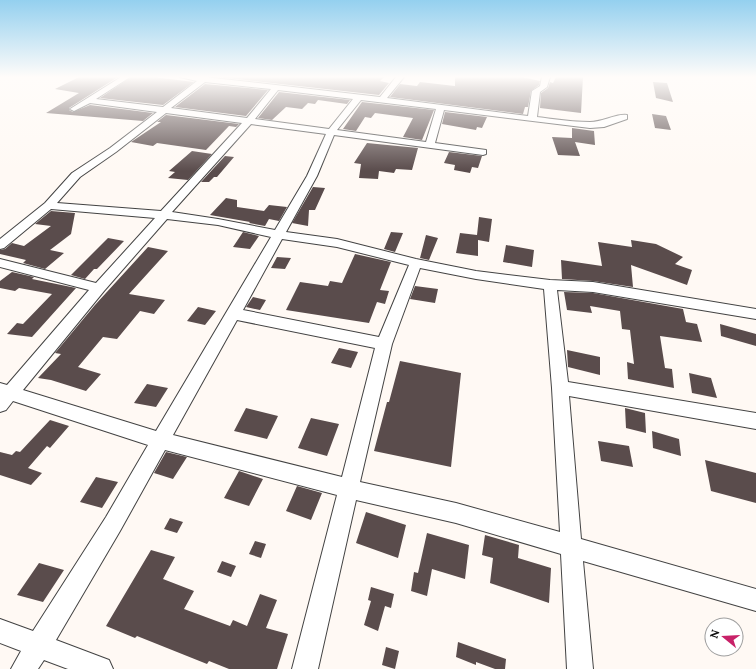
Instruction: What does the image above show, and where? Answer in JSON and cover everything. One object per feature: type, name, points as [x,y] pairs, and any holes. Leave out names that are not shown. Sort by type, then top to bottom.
[{"type":"street","points":[[150,108],[250,120],[483,152]]},
{"type":"street","points":[[260,108],[4,396],[162,441],[350,489],[456,513],[572,548],[756,600]]},
{"type":"street","points":[[24,669],[162,441],[312,176],[331,132],[350,108]]},
{"type":"street","points":[[430,144],[440,108]]},
{"type":"street","points":[[442,108],[532,120],[590,125],[604,124],[624,117]]},
{"type":"street","points":[[532,120],[534,108]]},
{"type":"street","points":[[0,245],[49,205],[76,175],[113,150],[164,110]]},
{"type":"street","points":[[49,205],[127,213],[166,215],[218,222],[279,235],[336,243],[416,263],[476,275],[550,285],[593,287],[756,314]]},
{"type":"street","points":[[0,263],[99,288]]},
{"type":"street","points":[[305,669],[350,489],[384,344],[416,263]]},
{"type":"street","points":[[550,285],[560,388],[580,669]]},
{"type":"street","points":[[234,314],[384,344]]},
{"type":"street","points":[[560,388],[756,421]]},
{"type":"street","points":[[0,631],[100,669]]},
{"type":"building","points":[[54,108],[69,108],[69,110],[73,112],[82,108],[115,108],[153,113],[143,121],[46,113]]},
{"type":"building","points":[[185,108],[253,108],[246,116]]},
{"type":"building","points":[[266,108],[285,108],[272,120],[258,118]]},
{"type":"building","points":[[358,108],[418,108],[434,110],[422,140],[403,137],[413,118],[375,113],[371,118],[365,117],[356,131],[343,129]]},
{"type":"building","points":[[478,108],[525,108],[523,114]]},
{"type":"building","points":[[542,108],[581,108],[581,113]]},
{"type":"building","points":[[445,112],[487,117],[482,128],[477,127],[476,130],[442,124]]},
{"type":"building","points":[[652,114],[666,116],[671,130],[655,128]]},
{"type":"building","points":[[166,115],[239,124],[236,127],[229,126],[206,150],[157,143],[153,146],[131,142],[161,122],[157,122]]},
{"type":"building","points":[[572,128],[594,131],[595,145],[575,142],[580,156],[558,155],[552,137],[572,138]]},
{"type":"building","points":[[367,143],[418,148],[412,170],[396,169],[394,173],[379,171],[378,179],[359,178],[361,164],[354,163]]},
{"type":"building","points":[[192,151],[212,154],[188,180],[168,178],[175,172],[169,171]]},
{"type":"building","points":[[449,152],[482,156],[478,168],[472,167],[470,173],[454,170],[455,165],[444,163]]},
{"type":"building","points":[[225,156],[234,157],[217,177],[214,177],[209,182],[201,182]]},
{"type":"building","points":[[313,187],[325,188],[315,210],[309,210],[308,226],[292,223]]},
{"type":"building","points":[[226,198],[237,200],[237,207],[264,211],[269,205],[287,207],[279,221],[269,219],[265,226],[210,215]]},
{"type":"building","points":[[51,211],[75,213],[71,234],[50,250],[64,253],[45,269],[23,263],[26,260],[0,254],[0,250],[5,249],[12,243],[24,246],[51,226],[35,224]]},
{"type":"building","points":[[479,217],[492,219],[489,242],[478,240],[478,256],[456,253],[460,233],[477,235]]},
{"type":"building","points":[[243,232],[259,236],[250,249],[233,247]]},
{"type":"building","points":[[391,232],[403,233],[395,252],[384,249]]},
{"type":"building","points":[[426,235],[438,238],[429,260],[420,258]]},
{"type":"building","points":[[108,238],[124,241],[97,269],[94,269],[85,279],[71,275]]},
{"type":"building","points":[[631,240],[656,244],[683,257],[675,264],[692,270],[687,285],[631,265],[633,287],[593,281],[562,279],[561,260],[602,266],[598,242],[632,247]]},
{"type":"building","points":[[506,245],[534,250],[532,267],[503,262]]},
{"type":"building","points":[[148,247],[168,251],[129,294],[165,300],[154,314],[140,311],[117,339],[103,337],[78,367],[101,374],[86,391],[51,380],[38,378],[61,354],[55,353],[95,305]]},
{"type":"building","points":[[355,254],[391,262],[380,290],[389,291],[385,304],[377,302],[369,323],[286,310],[300,282],[328,286],[330,281],[342,283]]},
{"type":"building","points":[[277,257],[291,258],[285,269],[271,268]]},
{"type":"building","points":[[12,272],[34,277],[32,279],[76,288],[32,337],[7,334],[17,323],[23,324],[52,294],[19,288],[15,291],[0,288],[0,281]]},
{"type":"building","points":[[415,286],[438,289],[435,303],[410,299]]},
{"type":"building","points":[[564,292],[593,293],[683,309],[686,322],[697,324],[702,342],[660,336],[665,368],[672,369],[674,388],[628,379],[627,362],[634,364],[630,330],[622,329],[620,311],[590,306],[592,313],[567,310]]},
{"type":"building","points":[[253,297],[266,300],[260,310],[246,307]]},
{"type":"building","points":[[198,307],[216,311],[205,325],[187,321]]},
{"type":"building","points":[[720,324],[756,334],[756,346],[721,336]]},
{"type":"building","points":[[339,348],[358,352],[351,368],[331,363]]},
{"type":"building","points":[[567,350],[600,357],[600,375],[568,367]]},
{"type":"building","points":[[400,361],[461,373],[451,467],[374,451]]},
{"type":"building","points":[[689,373],[711,378],[717,398],[692,393]]},
{"type":"building","points":[[147,384],[168,388],[156,407],[134,403]]},
{"type":"building","points":[[246,408],[278,416],[267,439],[234,431]]},
{"type":"building","points":[[625,408],[645,413],[646,433],[626,428]]},
{"type":"building","points":[[311,418],[339,424],[327,456],[298,448]]},
{"type":"building","points":[[50,420],[69,426],[50,448],[47,446],[28,468],[42,473],[31,485],[0,475],[0,452],[12,455],[16,451],[20,452]]},
{"type":"building","points":[[652,431],[679,439],[681,456],[653,448]]},
{"type":"building","points":[[598,441],[629,446],[633,467],[601,461]]},
{"type":"building","points":[[166,452],[187,457],[173,479],[154,473]]},
{"type":"building","points":[[705,460],[756,473],[756,503],[711,491]]},
{"type":"building","points":[[239,471],[263,479],[249,506],[224,498]]},
{"type":"building","points":[[96,477],[118,482],[102,508],[80,502]]},
{"type":"building","points":[[297,486],[322,493],[311,520],[286,511]]},
{"type":"building","points":[[366,512],[406,525],[398,558],[356,543]]},
{"type":"building","points":[[170,518],[183,522],[177,533],[164,529]]},
{"type":"building","points":[[427,533],[469,545],[465,579],[432,569],[427,596],[411,591],[414,572],[418,573]]},
{"type":"building","points":[[485,535],[519,545],[518,558],[551,568],[549,603],[490,583],[493,558],[482,555]]},
{"type":"building","points":[[255,541],[266,544],[261,558],[249,554]]},
{"type":"building","points":[[151,550],[175,557],[163,579],[194,591],[184,609],[230,626],[233,620],[247,626],[260,594],[277,600],[266,628],[288,634],[277,669],[229,669],[209,661],[207,664],[137,636],[135,638],[106,626]]},
{"type":"building","points":[[222,561],[236,566],[231,577],[217,572]]},
{"type":"building","points":[[39,563],[64,570],[43,602],[17,595]]},
{"type":"building","points":[[371,587],[394,594],[391,608],[385,606],[378,631],[364,625],[371,601],[368,600]]},
{"type":"building","points":[[458,642],[506,659],[505,669],[495,669],[476,662],[476,665],[456,657]]},
{"type":"building","points":[[386,647],[399,651],[395,669],[382,665]]}]
